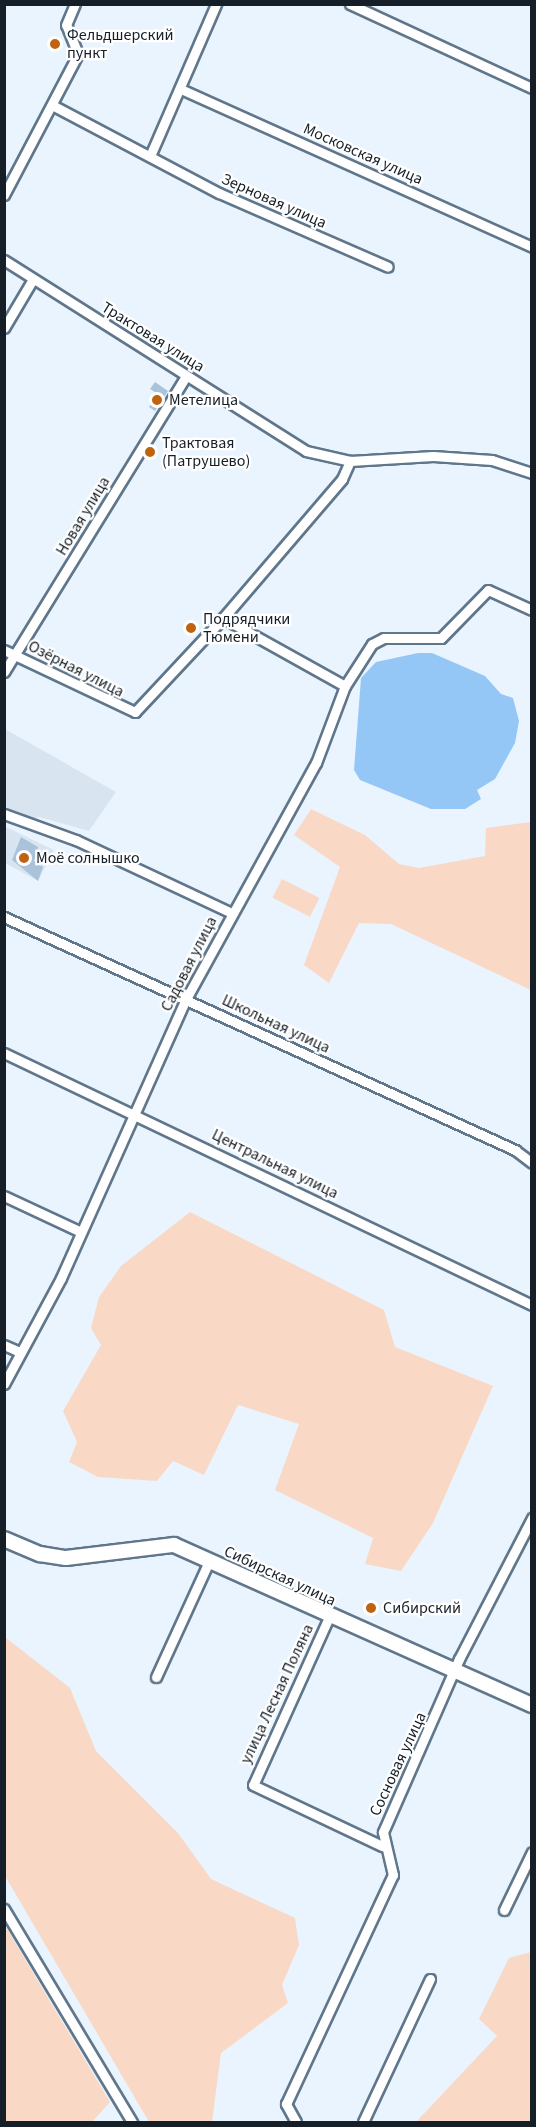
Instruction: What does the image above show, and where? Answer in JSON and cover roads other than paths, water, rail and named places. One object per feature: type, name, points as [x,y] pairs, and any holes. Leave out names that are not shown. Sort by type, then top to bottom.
[{"type":"street","points":[[4,195],[78,54],[66,25],[75,4]]},
{"type":"street","points":[[150,156],[183,90],[193,50],[216,4]]},
{"type":"street","points":[[350,4],[531,88]]},
{"type":"street","name":"Московская улица","points":[[183,90],[531,247]]},
{"type":"street","name":"Зерновая улица","points":[[52,105],[150,156],[388,267]]},
{"type":"street","name":"Трактовая улица","points":[[4,260],[306,451],[350,461],[445,456],[492,460],[531,473]]},
{"type":"street","points":[[4,328],[33,279]]},
{"type":"street","name":"Новая улица","points":[[4,672],[186,376]]},
{"type":"street","points":[[345,686],[223,618],[342,479],[350,461]]},
{"type":"street","name":"Садовая улица","points":[[4,1384],[135,1113],[186,999],[316,762],[345,686],[372,644],[384,638],[441,638],[488,590],[531,610]]},
{"type":"street","name":"Озёрная улица","points":[[4,650],[135,712],[223,618]]},
{"type":"street","points":[[4,814],[76,840],[232,914]]},
{"type":"street","name":"Школьная улица","points":[[4,917],[515,1150],[531,1163]]},
{"type":"street","name":"Центральная улица","points":[[4,1053],[135,1113],[531,1305]]},
{"type":"street","points":[[4,1196],[79,1231]]},
{"type":"street","points":[[4,1345],[20,1352]]},
{"type":"street","name":"Сосновая улица","points":[[382,1846],[382,1832],[455,1671],[531,1518]]},
{"type":"street","name":"Сибирская улица","points":[[4,1539],[39,1554],[66,1558],[174,1545],[329,1617],[531,1706]]},
{"type":"street","points":[[156,1677],[209,1562]]},
{"type":"street","name":"улица Лесная Поляна","points":[[329,1617],[253,1785],[382,1846]]},
{"type":"street","points":[[296,2122],[286,2104],[393,1875],[382,1846]]},
{"type":"street","points":[[504,1910],[531,1852]]},
{"type":"street","points":[[4,1909],[132,2122]]},
{"type":"street","points":[[363,2122],[430,1979]]},
{"type":"water","points":[[418,653],[432,653],[485,676],[501,694],[513,698],[519,721],[515,743],[495,779],[477,790],[481,799],[465,809],[431,809],[360,780],[354,770],[361,678],[376,662]]},
{"type":"place","name":"Фельдшерский пункт","points":[[55,44]]},
{"type":"place","name":"Метелица","points":[[157,400]]},
{"type":"place","name":"Трактовая (Патрушево)","points":[[150,452]]},
{"type":"place","name":"Подрядчики Тюмени","points":[[191,628]]},
{"type":"place","name":"Моё солнышко","points":[[24,858]]},
{"type":"place","name":"Сибирский","points":[[371,1608]]}]
